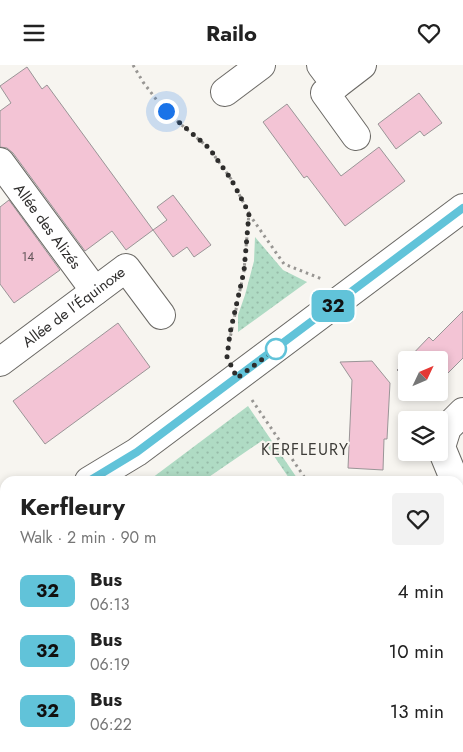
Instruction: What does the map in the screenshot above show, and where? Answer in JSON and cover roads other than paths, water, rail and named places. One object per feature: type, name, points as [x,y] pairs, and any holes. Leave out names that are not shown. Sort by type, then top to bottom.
[{"type":"street","points":[[225,93],[261,65]]},
{"type":"street","points":[[356,135],[325,93],[328,75],[362,65]]},
{"type":"street","name":"Allée des Alizés","points":[[0,162],[95,291]]},
{"type":"street","points":[[97,476],[137,452],[463,208]]},
{"type":"street","name":"Allée de l'Équinoxe","points":[[0,362],[126,268],[161,315]]},
{"type":"street","points":[[452,476],[441,447],[447,428],[463,412]]},
{"type":"street","points":[[112,476],[137,452]]},
{"type":"district","name":"KERFLEURY","points":[[305,449]]}]
